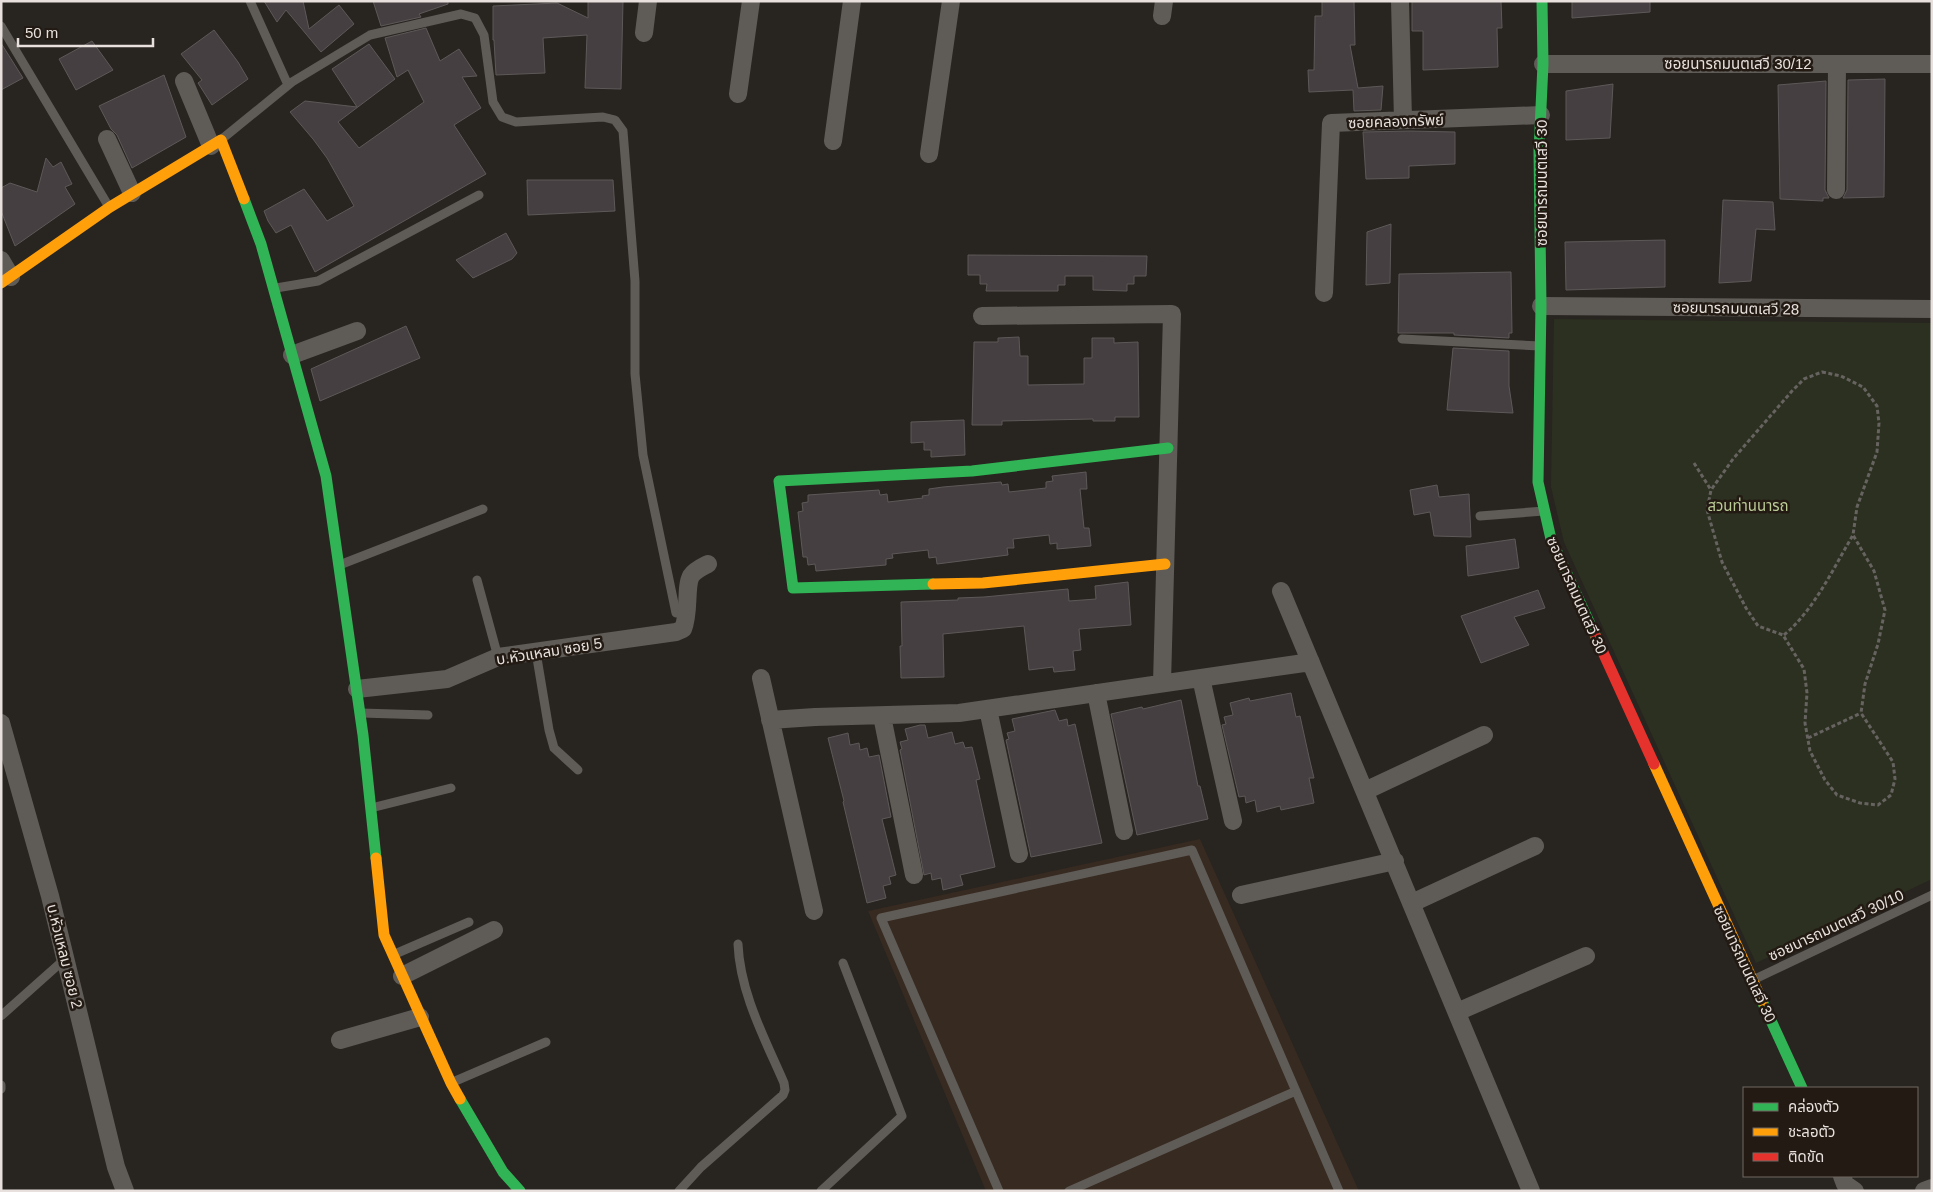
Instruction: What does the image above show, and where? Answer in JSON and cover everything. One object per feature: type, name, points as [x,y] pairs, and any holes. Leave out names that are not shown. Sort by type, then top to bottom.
[{"type":"street","points":[[644,33],[648,1]]},
{"type":"street","points":[[738,94],[751,1]]},
{"type":"street","points":[[833,141],[852,1]]},
{"type":"street","points":[[929,154],[951,1]]},
{"type":"street","points":[[1400,1],[1402,120]]},
{"type":"street","name":"ซอยนารถมนตเสวี 30","points":[[1542,1],[1543,64],[1539,151],[1541,306],[1538,482],[1544,511],[1551,539],[1802,1087]]},
{"type":"street","name":"ซอยนารถมนตเสวี 30/12","points":[[1543,64],[1932,64]]},
{"type":"street","points":[[1836,190],[1837,64]]},
{"type":"street","points":[[184,81],[216,143],[261,244],[326,476],[357,689],[384,935],[451,1083],[503,1172],[520,1191]]},
{"type":"street","name":"ซอยคลองทรัพย์","points":[[1324,293],[1331,123],[1541,116]]},
{"type":"street","points":[[107,138],[132,193]]},
{"type":"street","points":[[1,260],[6,280],[110,207],[216,143]]},
{"type":"street","name":"ซอยนารถมนตเสวี 28","points":[[1541,306],[1932,310]]},
{"type":"street","points":[[982,316],[1172,314],[1162,683]]},
{"type":"street","points":[[292,356],[357,331]]},
{"type":"street","points":[[1165,564],[982,583],[793,588],[779,481],[972,471],[1168,448]]},
{"type":"street","name":"บ.หัวแหลม ซอย 5","points":[[357,689],[447,679],[498,657],[676,632],[683,629],[686,620],[692,576],[700,568],[708,564]]},
{"type":"street","points":[[1281,591],[1531,1191]]},
{"type":"street","points":[[770,720],[960,713],[1311,662]]},
{"type":"street","points":[[761,678],[814,911]]},
{"type":"street","points":[[1202,678],[1233,821]]},
{"type":"street","points":[[1096,693],[1124,831]]},
{"type":"street","points":[[988,709],[1019,854]]},
{"type":"street","points":[[882,716],[914,875]]},
{"type":"street","name":"บ.หัวแหลม ซอย 2","points":[[1,723],[50,896],[116,1167],[125,1191]]},
{"type":"street","points":[[1365,791],[1484,735]]},
{"type":"street","points":[[1412,903],[1535,846]]},
{"type":"street","points":[[1241,895],[1395,861]]},
{"type":"street","points":[[402,976],[494,930]]},
{"type":"street","points":[[1457,1012],[1586,956]]},
{"type":"street","points":[[340,1040],[420,1016]]},
{"type":"street","points":[[1842,1177],[1845,1184],[1855,1191]]},
{"type":"street","points":[[1924,1191],[1932,1188]]},
{"type":"lane","points":[[250,1],[288,85]]},
{"type":"lane","points":[[216,143],[288,85],[370,35],[461,14],[476,18],[484,36],[493,102],[502,117],[516,122],[603,117],[615,120],[623,131],[635,281],[636,374],[643,454],[676,613]]},
{"type":"lane","points":[[1,26],[110,207]]},
{"type":"lane","points":[[273,288],[318,281],[480,195]]},
{"type":"lane","points":[[1402,338],[1540,346]]},
{"type":"lane","points":[[339,565],[484,509]]},
{"type":"lane","points":[[1480,516],[1544,511]]},
{"type":"lane","points":[[477,580],[498,657]]},
{"type":"lane","points":[[536,652],[549,730],[554,748],[578,770]]},
{"type":"lane","points":[[360,713],[428,715]]},
{"type":"lane","points":[[371,808],[451,788]]},
{"type":"lane","points":[[999,1191],[881,918],[1192,850],[1339,1191]]},
{"type":"lane","name":"ซอยนารถมนตเสวี 30/10","points":[[1752,980],[1932,895]]},
{"type":"lane","points":[[393,955],[469,922]]},
{"type":"lane","points":[[679,1191],[701,1167],[782,1095],[785,1090],[744,988],[738,961],[738,944]]},
{"type":"lane","points":[[1,1016],[66,958]]},
{"type":"lane","points":[[821,1191],[902,1116],[843,963]]},
{"type":"lane","points":[[451,1083],[546,1042]]},
{"type":"lane","points":[[1069,1191],[1296,1092]]},
{"type":"path","points":[[1783,635],[1793,627],[1807,609],[1853,535],[1857,508],[1877,452],[1879,423],[1877,406],[1863,387],[1841,376],[1822,372],[1804,379],[1733,459],[1711,490],[1707,510],[1722,562],[1734,587],[1758,626],[1783,635],[1804,668],[1807,693],[1805,723],[1810,751],[1824,780],[1837,795],[1860,803],[1878,805],[1891,795],[1895,779],[1893,762],[1861,713],[1865,684],[1878,644],[1884,610],[1874,571],[1853,535]]},
{"type":"path","points":[[1694,462],[1711,490]]},
{"type":"path","points":[[1808,738],[1861,713]]},
{"type":"shaded area","points":[[1200,839],[1359,1191],[986,1191],[868,911]]},
{"type":"green space","name":"สวนท่านนารถ","points":[[1554,319],[1932,323],[1932,879],[1756,963],[1564,542],[1551,487]]},
{"type":"building","points":[[264,1],[303,1],[309,29],[339,5],[354,24],[321,52],[286,10],[277,22]]},
{"type":"building","points":[[373,1],[448,1],[448,4],[419,14],[421,17],[381,26]]},
{"type":"building","points":[[588,1],[623,1],[621,89],[585,88],[587,35],[543,38],[545,73],[496,75],[493,6],[557,3],[588,18]]},
{"type":"building","points":[[1322,1],[1354,1],[1355,45],[1350,45],[1358,88],[1383,86],[1381,110],[1354,111],[1353,90],[1309,92],[1308,70],[1314,70],[1315,16],[1322,16]]},
{"type":"building","points":[[1412,1],[1501,1],[1502,28],[1497,28],[1498,67],[1423,70],[1423,31],[1412,31]]},
{"type":"building","points":[[1572,1],[1650,1],[1650,12],[1572,18]]},
{"type":"building","points":[[426,28],[440,61],[459,49],[477,76],[462,77],[481,108],[454,125],[486,174],[315,272],[291,225],[276,233],[264,211],[304,189],[327,221],[354,206],[327,158],[290,112],[305,101],[357,107],[332,69],[369,44],[395,79],[338,122],[359,148],[424,102],[408,70],[397,77],[385,38]]},
{"type":"building","points":[[214,30],[248,79],[212,105],[198,83],[202,80],[181,54]]},
{"type":"building","points":[[92,41],[113,70],[76,90],[59,59]]},
{"type":"building","points":[[1,43],[23,78],[1,90]]},
{"type":"building","points":[[164,75],[186,137],[132,168],[117,135],[111,129],[99,106]]},
{"type":"building","points":[[1885,79],[1884,197],[1843,198],[1847,190],[1848,80]]},
{"type":"building","points":[[1826,81],[1825,190],[1829,198],[1823,198],[1823,201],[1780,199],[1778,85]]},
{"type":"building","points":[[1613,84],[1610,138],[1566,140],[1566,91]]},
{"type":"building","points":[[1363,132],[1455,132],[1455,164],[1409,166],[1409,178],[1366,179]]},
{"type":"building","points":[[46,158],[53,167],[61,162],[72,184],[65,187],[75,204],[15,246],[1,211],[1,188],[10,183],[37,192]]},
{"type":"building","points":[[527,180],[613,180],[615,211],[528,215]]},
{"type":"building","points":[[1723,200],[1773,202],[1775,230],[1756,229],[1751,281],[1719,283]]},
{"type":"building","points":[[1391,224],[1390,283],[1366,285],[1367,232]]},
{"type":"building","points":[[506,233],[517,253],[512,259],[473,278],[456,260]]},
{"type":"building","points":[[1665,240],[1665,287],[1566,290],[1565,242]]},
{"type":"building","points":[[968,255],[1147,256],[1146,276],[1134,276],[1134,284],[1127,284],[1127,291],[1093,290],[1093,276],[1065,276],[1065,285],[1058,285],[1058,291],[986,291],[987,284],[980,284],[980,275],[968,275]]},
{"type":"building","points":[[1511,272],[1512,333],[1509,333],[1509,338],[1454,335],[1454,333],[1398,333],[1399,274]]},
{"type":"building","points":[[406,326],[420,358],[320,401],[311,369]]},
{"type":"building","points":[[1019,337],[1020,356],[1028,356],[1028,385],[1084,384],[1084,358],[1092,358],[1092,338],[1114,338],[1114,343],[1138,342],[1139,417],[1115,417],[1115,421],[1093,421],[1093,419],[1002,421],[1002,425],[972,425],[974,342],[998,342],[998,338]]},
{"type":"building","points":[[1453,348],[1509,351],[1509,386],[1513,413],[1447,410]]},
{"type":"building","points":[[964,420],[965,455],[931,457],[931,450],[924,450],[924,442],[911,443],[911,422]]},
{"type":"building","points":[[1086,472],[1087,489],[1080,489],[1084,528],[1089,528],[1091,546],[1057,549],[1057,543],[1050,544],[1049,535],[1013,539],[1014,548],[1007,548],[1008,555],[937,564],[936,557],[929,558],[928,550],[892,554],[893,558],[886,559],[886,565],[816,571],[815,564],[808,565],[807,557],[803,557],[798,512],[803,511],[802,503],[808,502],[808,495],[879,490],[880,495],[887,494],[888,502],[923,498],[922,496],[929,495],[929,489],[1001,482],[1002,485],[1008,484],[1009,492],[1046,488],[1046,482],[1053,481],[1052,476]]},
{"type":"building","points":[[1437,485],[1439,497],[1469,494],[1471,537],[1434,536],[1430,512],[1414,515],[1410,490]]},
{"type":"building","points":[[1515,539],[1519,568],[1468,576],[1466,546]]},
{"type":"building","points":[[1128,582],[1131,625],[1079,629],[1081,650],[1073,651],[1075,670],[1054,672],[1053,667],[1029,670],[1024,626],[943,634],[944,677],[901,678],[901,602],[958,600],[958,598],[1068,589],[1069,601],[1096,599],[1095,586]]},
{"type":"building","points":[[1538,590],[1545,608],[1514,617],[1529,645],[1481,663],[1461,616]]},
{"type":"building","points":[[1291,693],[1296,717],[1300,716],[1314,778],[1309,778],[1314,803],[1281,810],[1280,806],[1257,812],[1255,800],[1246,803],[1245,796],[1239,797],[1222,725],[1226,724],[1224,717],[1233,715],[1230,703],[1249,698],[1250,701]]},
{"type":"building","points":[[1181,700],[1198,786],[1200,786],[1208,819],[1137,835],[1111,714]]},
{"type":"building","points":[[1055,710],[1059,721],[1067,719],[1068,726],[1075,724],[1102,843],[1031,857],[1006,740],[1009,739],[1007,733],[1015,731],[1012,719]]},
{"type":"building","points":[[925,725],[928,738],[952,732],[955,744],[963,742],[965,748],[972,747],[980,779],[976,780],[995,867],[960,875],[963,885],[943,890],[941,878],[932,880],[931,873],[924,875],[900,750],[902,749],[900,742],[908,740],[905,729]]},
{"type":"building","points":[[848,733],[850,745],[859,743],[860,750],[867,748],[869,757],[879,755],[891,817],[882,819],[896,875],[889,877],[891,884],[883,886],[886,898],[867,903],[828,738]]},
{"type":"traffic: fast","points":[[1542,1],[1543,64],[1539,151],[1541,306],[1538,482],[1551,539],[1596,637]]},
{"type":"traffic: fast","points":[[244,199],[261,244],[326,476],[363,735],[376,858]]},
{"type":"traffic: fast","points":[[933,584],[793,588],[779,481],[972,471],[1168,448]]},
{"type":"traffic: fast","points":[[1762,1001],[1802,1087]]},
{"type":"traffic: fast","points":[[460,1099],[503,1172],[520,1191]]},
{"type":"traffic: slow","points":[[1,283],[110,207],[221,140],[244,199]]},
{"type":"traffic: slow","points":[[933,584],[983,583],[1165,564]]},
{"type":"traffic: slow","points":[[1654,764],[1762,1001]]},
{"type":"traffic: slow","points":[[376,858],[384,935],[460,1099]]},
{"type":"traffic: jam","points":[[1596,637],[1654,764]]}]
